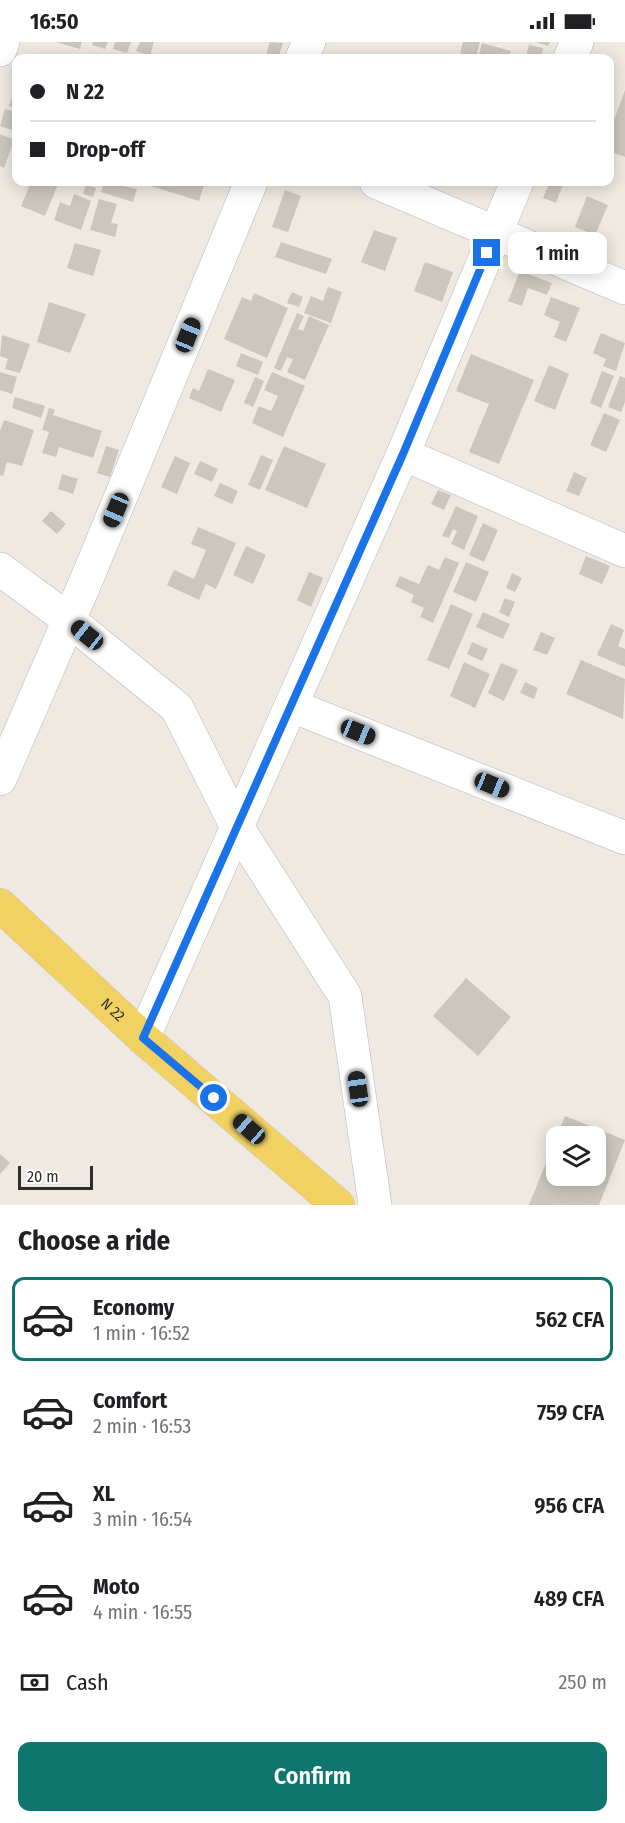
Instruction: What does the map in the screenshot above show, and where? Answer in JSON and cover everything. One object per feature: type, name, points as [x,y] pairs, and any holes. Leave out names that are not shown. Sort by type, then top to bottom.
[{"type":"main road","name":"N 22","points":[[0,905],[143,1038],[338,1205]]},
{"type":"street","points":[[0,50],[3,42]]},
{"type":"street","points":[[0,780],[249,186]]},
{"type":"street","points":[[385,186],[625,288]]},
{"type":"street","points":[[143,1038],[403,454],[515,186]]},
{"type":"street","points":[[403,454],[625,551]]},
{"type":"street","points":[[0,569],[69,620],[177,708],[237,827],[345,996],[375,1205]]},
{"type":"street","points":[[291,706],[625,838]]},
{"type":"building","points":[[56,42],[82,42],[80,49]]},
{"type":"building","points":[[93,42],[108,42],[105,49],[92,45]]},
{"type":"building","points":[[115,42],[131,42],[127,53],[113,49]]},
{"type":"building","points":[[140,42],[154,42],[151,54],[136,51]]},
{"type":"building","points":[[270,42],[283,43],[279,54],[266,54]]},
{"type":"building","points":[[463,42],[480,42],[477,54],[460,53]]},
{"type":"building","points":[[536,42],[550,42],[548,46]]},
{"type":"building","points":[[482,43],[511,51],[510,54],[479,54]]},
{"type":"building","points":[[529,45],[543,48],[542,54],[527,54]]},
{"type":"building","points":[[625,90],[625,157],[614,153],[614,120]]},
{"type":"building","points":[[5,109],[12,111],[12,130],[0,126]]},
{"type":"building","points":[[0,134],[12,139],[12,146],[4,168],[0,166]]},
{"type":"building","points":[[29,186],[57,186],[45,216],[21,206]]},
{"type":"building","points":[[86,186],[96,188],[93,197],[83,194]]},
{"type":"building","points":[[103,186],[137,189],[133,202],[101,192]]},
{"type":"building","points":[[151,186],[204,186],[199,201]]},
{"type":"building","points":[[548,186],[562,186],[556,203],[543,198]]},
{"type":"building","points":[[285,190],[301,196],[288,232],[272,227]]},
{"type":"building","points":[[74,194],[91,201],[81,230],[54,220],[60,202],[70,206]]},
{"type":"building","points":[[587,196],[608,205],[595,235],[575,227]]},
{"type":"building","points":[[99,199],[117,204],[111,223],[118,224],[115,237],[90,230]]},
{"type":"building","points":[[374,230],[397,238],[385,271],[361,262]]},
{"type":"building","points":[[281,242],[332,259],[326,274],[275,257]]},
{"type":"building","points":[[75,243],[101,250],[93,276],[67,268]]},
{"type":"building","points":[[425,262],[453,272],[442,302],[414,291]]},
{"type":"building","points":[[520,271],[552,283],[547,295],[528,288],[522,306],[508,301]]},
{"type":"building","points":[[328,287],[342,292],[331,323],[304,313],[311,296],[323,301]]},
{"type":"building","points":[[292,292],[303,297],[299,307],[287,303]]},
{"type":"building","points":[[254,293],[288,308],[267,358],[224,339],[242,297],[251,301]]},
{"type":"building","points":[[551,297],[580,308],[566,342],[554,337],[560,322],[544,315]]},
{"type":"building","points":[[49,302],[86,314],[70,353],[37,342]]},
{"type":"building","points":[[297,313],[304,316],[298,329],[303,331],[309,316],[329,325],[305,380],[287,372],[293,359],[287,357],[281,371],[274,368]]},
{"type":"building","points":[[601,333],[625,343],[616,371],[603,366],[606,359],[593,353]]},
{"type":"building","points":[[2,335],[30,344],[20,373],[5,369],[8,359],[0,356]]},
{"type":"building","points":[[241,353],[263,362],[258,375],[236,366]]},
{"type":"building","points":[[471,354],[534,380],[499,464],[469,452],[489,404],[456,391]]},
{"type":"building","points":[[549,365],[569,374],[555,410],[534,401]]},
{"type":"building","points":[[208,369],[235,380],[221,412],[189,398],[193,388],[199,391]]},
{"type":"building","points":[[602,371],[614,376],[601,408],[590,403]]},
{"type":"building","points":[[0,372],[17,377],[12,394],[0,390]]},
{"type":"building","points":[[272,372],[305,386],[283,437],[252,423],[259,406],[271,411],[278,396],[264,390]]},
{"type":"building","points":[[620,376],[625,378],[625,402],[621,412],[608,407]]},
{"type":"building","points":[[255,377],[264,381],[253,407],[244,403]]},
{"type":"building","points":[[15,397],[45,406],[41,418],[12,408]]},
{"type":"building","points":[[49,408],[55,410],[53,415],[102,431],[93,458],[59,447],[56,457],[42,453],[49,432],[42,430]]},
{"type":"building","points":[[604,413],[620,420],[606,452],[590,445]]},
{"type":"building","points":[[4,420],[34,430],[22,466],[7,462],[3,476],[0,475],[0,431]]},
{"type":"building","points":[[106,446],[119,450],[110,477],[97,473]]},
{"type":"building","points":[[284,446],[326,464],[307,508],[265,490]]},
{"type":"building","points":[[261,455],[273,460],[260,490],[248,485]]},
{"type":"building","points":[[175,456],[190,463],[177,494],[161,487]]},
{"type":"building","points":[[200,461],[218,469],[212,482],[194,474]]},
{"type":"building","points":[[574,472],[587,478],[579,496],[566,491]]},
{"type":"building","points":[[62,474],[78,479],[73,494],[58,489]]},
{"type":"building","points":[[220,483],[238,491],[232,504],[214,496]]},
{"type":"building","points":[[438,490],[451,495],[444,510],[431,504]]},
{"type":"building","points":[[456,506],[478,516],[464,550],[451,544],[457,531],[453,529],[449,538],[442,536]]},
{"type":"building","points":[[51,511],[66,524],[57,534],[42,521]]},
{"type":"building","points":[[483,523],[498,530],[484,562],[469,555]]},
{"type":"building","points":[[198,527],[236,543],[216,589],[206,584],[199,600],[167,585],[174,570],[194,579],[206,550],[191,544]]},
{"type":"building","points":[[246,546],[266,555],[253,584],[233,575]]},
{"type":"building","points":[[586,556],[610,566],[602,584],[579,574]]},
{"type":"building","points":[[445,557],[459,563],[433,623],[420,617],[424,608],[411,602],[414,595],[395,586],[400,576],[419,584],[428,565],[439,570]]},
{"type":"building","points":[[466,562],[489,572],[476,602],[453,592]]},
{"type":"building","points":[[309,572],[323,578],[311,607],[297,600]]},
{"type":"building","points":[[512,573],[522,578],[515,592],[506,588]]},
{"type":"building","points":[[505,598],[515,602],[509,617],[499,612]]},
{"type":"building","points":[[451,604],[473,614],[449,669],[427,660]]},
{"type":"building","points":[[483,612],[510,624],[503,639],[476,627]]},
{"type":"building","points":[[611,624],[624,630],[618,646],[625,649],[625,667],[597,655]]},
{"type":"building","points":[[541,632],[555,638],[547,655],[533,650]]},
{"type":"building","points":[[472,642],[488,649],[482,661],[467,654]]},
{"type":"building","points":[[581,660],[625,679],[623,719],[566,694]]},
{"type":"building","points":[[464,662],[490,674],[475,708],[450,696]]},
{"type":"building","points":[[501,663],[518,670],[504,701],[488,693]]},
{"type":"building","points":[[525,682],[538,688],[534,699],[520,693]]},
{"type":"building","points":[[466,978],[511,1017],[478,1056],[433,1016]]},
{"type":"building","points":[[565,1116],[590,1126],[561,1126]]},
{"type":"building","points":[[606,1132],[625,1140],[599,1205],[529,1205],[546,1163],[546,1186],[606,1186]]},
{"type":"building","points":[[0,1154],[10,1163],[0,1174]]},
{"type":"route","points":[[214,1098],[143,1038],[403,454],[487,253]]}]
